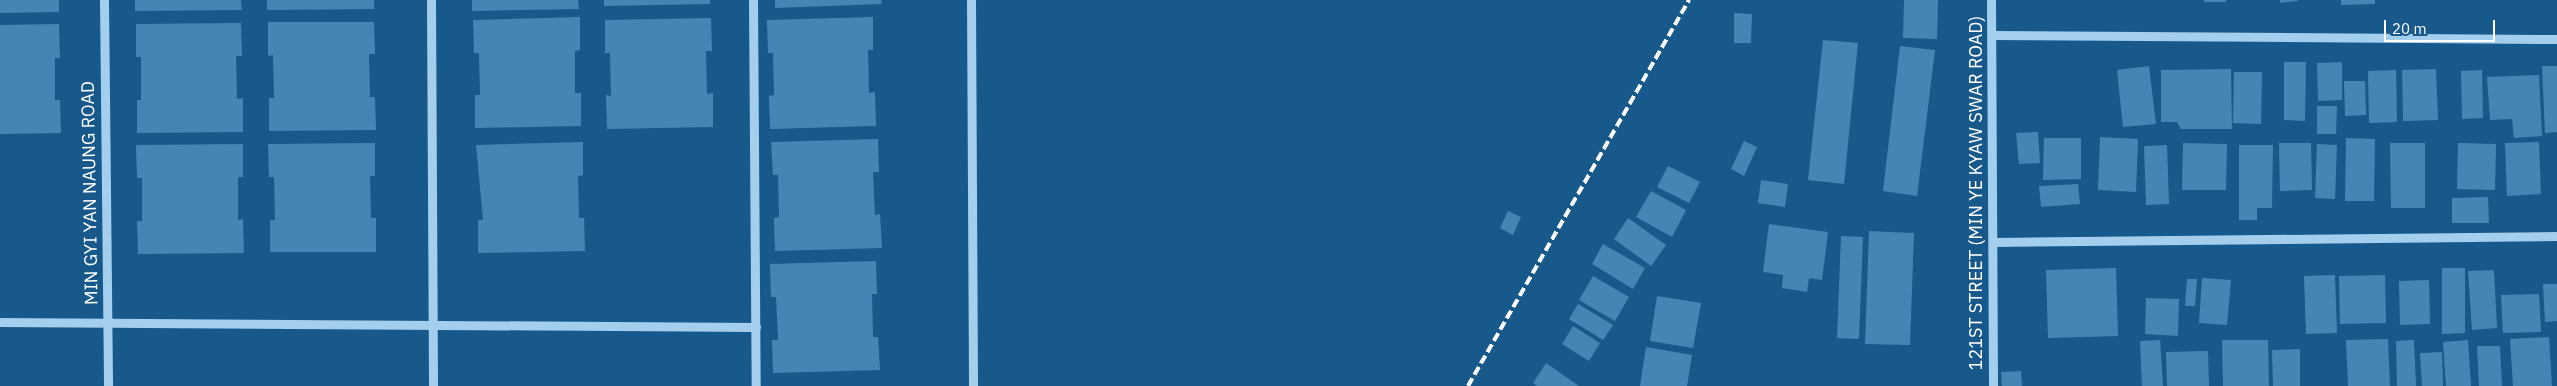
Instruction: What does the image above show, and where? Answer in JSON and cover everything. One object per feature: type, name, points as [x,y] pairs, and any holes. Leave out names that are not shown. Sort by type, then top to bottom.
[{"type":"street","name":"MIN GYI YAN NAUNG ROAD","points":[[104,0],[108,386]]},
{"type":"street","points":[[431,0],[433,386]]},
{"type":"street","points":[[753,0],[756,386]]},
{"type":"street","points":[[971,0],[973,386]]},
{"type":"street","name":"121ST STREET (MIN YE KYAW SWAR ROAD)","points":[[1991,0],[1994,242],[1993,386]]},
{"type":"street","points":[[1992,35],[2557,39]]},
{"type":"street","points":[[1994,242],[2557,236]]},
{"type":"street","points":[[0,322],[756,327]]},
{"type":"building","points":[[0,0],[59,0],[59,12],[0,13]]},
{"type":"building","points":[[135,0],[241,0],[242,10],[135,11]]},
{"type":"building","points":[[267,0],[374,0],[374,9],[267,10]]},
{"type":"building","points":[[472,0],[578,0],[579,9],[472,11]]},
{"type":"building","points":[[604,0],[710,0],[710,4],[604,6]]},
{"type":"building","points":[[775,0],[881,0],[882,4],[775,8]]},
{"type":"building","points":[[1904,0],[1938,0],[1937,39],[1903,38]]},
{"type":"building","points":[[2204,0],[2226,0],[2226,2],[2204,2]]},
{"type":"building","points":[[2280,0],[2298,0],[2298,1],[2280,3]]},
{"type":"building","points":[[2341,0],[2375,0],[2375,4],[2341,5]]},
{"type":"building","points":[[1734,13],[1752,14],[1751,43],[1734,43]]},
{"type":"building","points":[[580,17],[580,50],[575,51],[575,93],[581,93],[581,126],[475,128],[475,95],[480,95],[479,53],[474,53],[473,20]]},
{"type":"building","points":[[873,17],[873,50],[868,50],[869,93],[875,92],[876,126],[770,129],[769,96],[774,95],[773,53],[768,53],[767,20]]},
{"type":"building","points":[[711,18],[712,51],[706,51],[707,94],[713,93],[713,127],[607,129],[606,95],[611,96],[610,53],[605,53],[605,20]]},
{"type":"building","points":[[268,22],[374,22],[375,54],[369,54],[370,97],[375,97],[376,130],[269,131],[269,98],[274,98],[273,55],[268,56]]},
{"type":"building","points":[[241,23],[242,56],[236,56],[237,99],[243,98],[243,132],[137,133],[137,100],[141,100],[141,57],[136,57],[136,24]]},
{"type":"building","points":[[59,24],[60,58],[55,58],[55,100],[60,100],[61,133],[0,134],[0,25]]},
{"type":"building","points":[[1823,40],[1858,43],[1844,184],[1808,180]]},
{"type":"building","points":[[1900,46],[1935,50],[1917,196],[1883,191]]},
{"type":"building","points":[[2284,62],[2306,62],[2305,121],[2284,120]]},
{"type":"building","points":[[2342,62],[2342,100],[2318,101],[2317,63]]},
{"type":"building","points":[[2149,66],[2156,124],[2123,127],[2117,70]]},
{"type":"building","points":[[2542,66],[2557,66],[2557,132],[2545,133]]},
{"type":"building","points":[[2231,69],[2232,129],[2181,129],[2177,122],[2161,122],[2161,70]]},
{"type":"building","points":[[2436,69],[2438,120],[2403,121],[2402,70]]},
{"type":"building","points":[[2396,70],[2397,122],[2369,123],[2368,71]]},
{"type":"building","points":[[2482,70],[2483,118],[2462,119],[2461,71]]},
{"type":"building","points":[[2234,72],[2262,72],[2261,124],[2233,123]]},
{"type":"building","points":[[2539,75],[2542,136],[2514,138],[2512,119],[2490,120],[2487,77]]},
{"type":"building","points":[[2344,81],[2365,81],[2366,115],[2345,116]]},
{"type":"building","points":[[2317,106],[2337,106],[2336,134],[2317,134]]},
{"type":"building","points":[[2038,132],[2040,163],[2019,164],[2016,133]]},
{"type":"building","points":[[2100,137],[2138,139],[2136,192],[2098,190]]},
{"type":"building","points":[[2044,138],[2081,138],[2081,179],[2043,180]]},
{"type":"building","points":[[2346,138],[2375,139],[2374,201],[2345,201]]},
{"type":"building","points":[[878,139],[879,172],[873,172],[875,215],[880,214],[882,248],[775,251],[774,218],[779,217],[778,175],[773,175],[771,142]]},
{"type":"building","points":[[1744,141],[1757,147],[1744,176],[1731,169]]},
{"type":"building","points":[[583,142],[583,175],[578,176],[579,218],[584,218],[585,251],[478,253],[478,220],[483,220],[476,145]]},
{"type":"building","points":[[2539,142],[2541,194],[2507,196],[2505,143]]},
{"type":"building","points":[[375,143],[375,176],[370,176],[371,218],[376,218],[376,252],[270,252],[270,220],[275,220],[274,177],[269,177],[268,144]]},
{"type":"building","points":[[2183,143],[2227,144],[2226,190],[2182,190]]},
{"type":"building","points":[[2279,143],[2311,143],[2312,190],[2280,191]]},
{"type":"building","points":[[2390,143],[2425,143],[2425,208],[2391,208]]},
{"type":"building","points":[[2458,143],[2496,144],[2495,190],[2457,189]]},
{"type":"building","points":[[243,144],[243,177],[238,177],[238,220],[243,219],[244,253],[138,254],[137,221],[142,221],[142,178],[137,178],[136,145]]},
{"type":"building","points":[[2317,144],[2337,145],[2335,199],[2315,198]]},
{"type":"building","points":[[2167,145],[2169,204],[2146,205],[2144,146]]},
{"type":"building","points":[[2239,145],[2273,145],[2272,208],[2257,208],[2257,220],[2239,220]]},
{"type":"building","points":[[1668,166],[1700,182],[1689,203],[1657,187]]},
{"type":"building","points":[[1761,180],[1788,184],[1785,207],[1758,203]]},
{"type":"building","points":[[2078,184],[2080,204],[2041,207],[2039,186]]},
{"type":"building","points":[[1651,191],[1686,210],[1672,237],[1636,217]]},
{"type":"building","points":[[2488,197],[2489,223],[2452,223],[2452,198]]},
{"type":"building","points":[[1508,211],[1521,217],[1513,235],[1500,228]]},
{"type":"building","points":[[1628,218],[1666,245],[1651,266],[1614,239]]},
{"type":"building","points":[[1769,224],[1828,232],[1822,280],[1809,278],[1807,292],[1782,288],[1783,275],[1763,272]]},
{"type":"building","points":[[1869,231],[1914,233],[1910,345],[1865,344]]},
{"type":"building","points":[[1841,236],[1863,237],[1859,339],[1837,338]]},
{"type":"building","points":[[1603,244],[1645,268],[1633,289],[1592,264]]},
{"type":"building","points":[[876,261],[877,294],[872,294],[873,337],[878,337],[880,370],[773,373],[772,340],[778,340],[776,297],[771,297],[770,264]]},
{"type":"building","points":[[2116,268],[2118,336],[2048,338],[2046,270]]},
{"type":"building","points":[[2442,268],[2465,268],[2465,333],[2442,334]]},
{"type":"building","points":[[2494,270],[2497,328],[2472,330],[2468,271]]},
{"type":"building","points":[[2335,275],[2337,333],[2306,334],[2304,276]]},
{"type":"building","points":[[2385,275],[2386,323],[2340,324],[2339,276]]},
{"type":"building","points":[[1593,276],[1629,297],[1615,321],[1579,300]]},
{"type":"building","points":[[2202,278],[2231,280],[2227,325],[2199,323]]},
{"type":"building","points":[[2187,279],[2197,279],[2195,306],[2185,306]]},
{"type":"building","points":[[2429,280],[2430,324],[2400,325],[2399,281]]},
{"type":"building","points":[[2543,284],[2557,284],[2557,321],[2545,322]]},
{"type":"building","points":[[2539,294],[2541,332],[2503,333],[2501,295]]},
{"type":"building","points":[[1657,296],[1701,303],[1693,348],[1650,341]]},
{"type":"building","points":[[2146,298],[2179,299],[2178,336],[2145,334]]},
{"type":"building","points":[[1578,304],[1613,325],[1603,340],[1569,319]]},
{"type":"building","points":[[1573,326],[1600,343],[1589,361],[1562,344]]},
{"type":"building","points":[[2549,337],[2552,386],[2513,386],[2510,339]]},
{"type":"building","points":[[2388,339],[2390,386],[2348,386],[2346,340]]},
{"type":"building","points":[[2160,340],[2163,386],[2142,386],[2140,341]]},
{"type":"building","points":[[2222,340],[2268,340],[2269,386],[2223,386]]},
{"type":"building","points":[[2414,340],[2416,386],[2397,386],[2396,341]]},
{"type":"building","points":[[2468,340],[2471,386],[2446,386],[2443,342]]},
{"type":"building","points":[[2477,346],[2500,346],[2502,386],[2479,386]]},
{"type":"building","points":[[1646,347],[1692,355],[1687,386],[1640,386]]},
{"type":"building","points":[[2300,349],[2300,386],[2273,386],[2272,350]]},
{"type":"building","points":[[2208,351],[2209,386],[2167,386],[2166,352]]},
{"type":"building","points":[[2442,352],[2443,386],[2422,386],[2420,353]]},
{"type":"building","points":[[1546,363],[1579,386],[1537,386],[1533,383]]},
{"type":"building","points":[[2021,371],[2022,386],[2002,386],[2001,372]]},
{"type":"railway","points":[[1468,386],[1689,0]]}]
